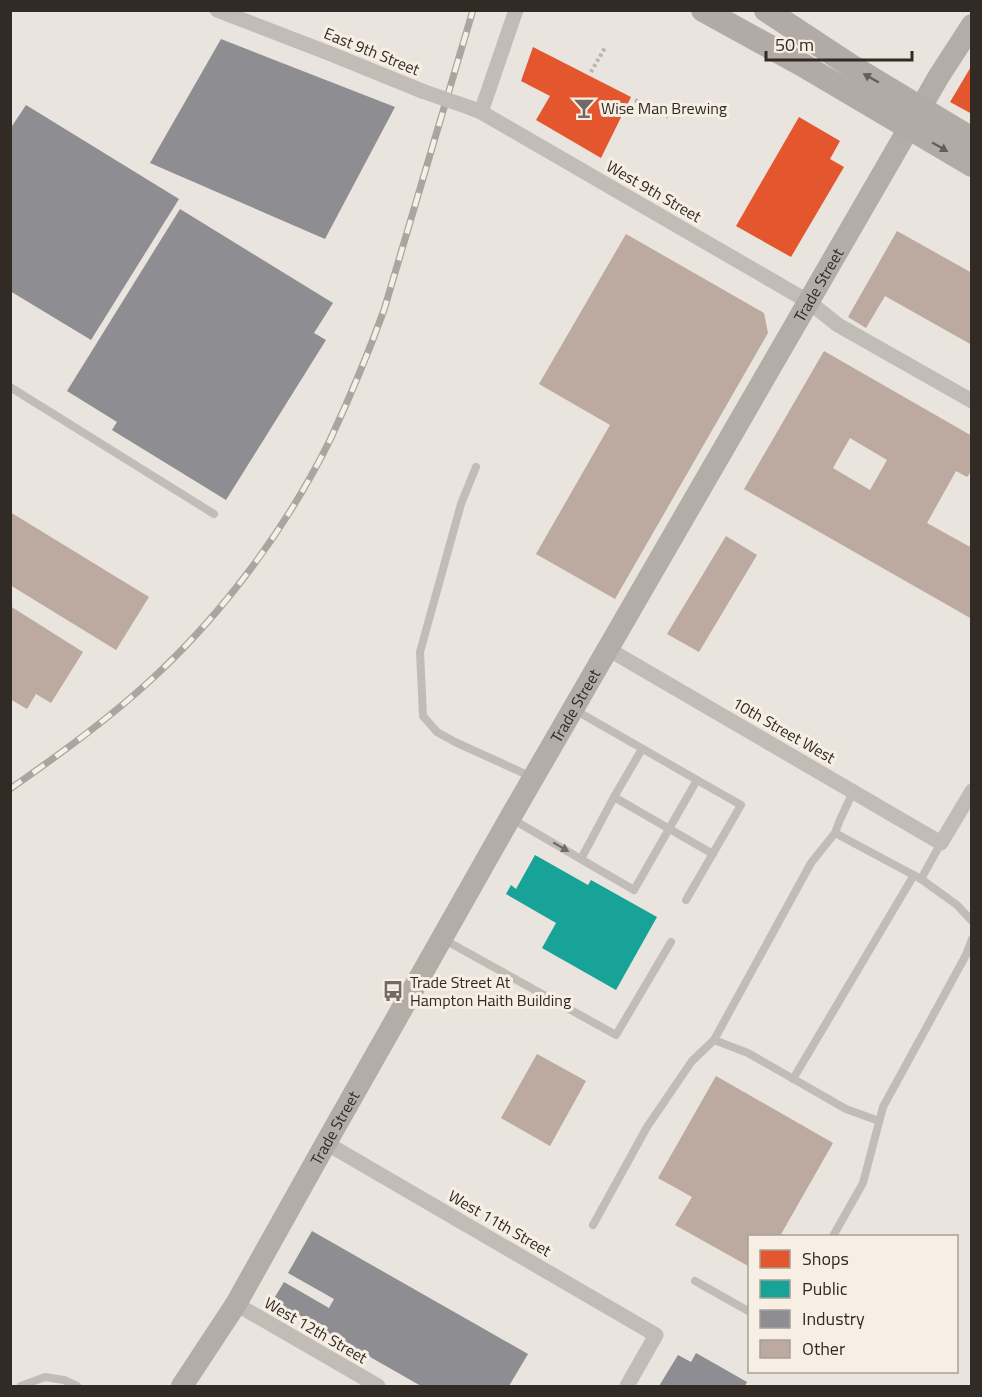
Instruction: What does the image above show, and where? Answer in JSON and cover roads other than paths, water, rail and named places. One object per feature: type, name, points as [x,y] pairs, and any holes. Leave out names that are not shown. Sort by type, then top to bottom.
[{"type":"main road","points":[[703,10],[801,64],[915,118],[972,139]]},
{"type":"main road","points":[[767,11],[851,66],[972,165]]},
{"type":"street","name":"East 9th Street","points":[[217,10],[476,110]]},
{"type":"street","points":[[476,110],[516,10]]},
{"type":"street","name":"Trade Street","points":[[182,1386],[236,1304],[510,818],[915,118],[972,25]]},
{"type":"street","name":"West 9th Street","points":[[476,110],[809,302],[838,325],[972,401]]},
{"type":"street","name":"10th Street West","points":[[608,649],[941,843]]},
{"type":"street","points":[[941,843],[972,791]]},
{"type":"street","name":"West 11th Street","points":[[326,1143],[656,1335],[627,1386]]},
{"type":"street","name":"West 12th Street","points":[[236,1304],[378,1386]]},
{"type":"lane","points":[[10,387],[214,514]]},
{"type":"lane","points":[[476,467],[461,504],[420,652],[423,716],[438,732],[455,742],[534,777]]},
{"type":"lane","points":[[573,709],[741,806],[686,900]]},
{"type":"lane","points":[[580,859],[642,749]]},
{"type":"lane","points":[[510,818],[634,890],[696,780]]},
{"type":"lane","points":[[593,1226],[647,1126],[692,1061],[714,1040],[811,863],[835,834],[853,792]]},
{"type":"lane","points":[[614,797],[713,854]]},
{"type":"lane","points":[[835,834],[917,877],[957,905],[972,921]]},
{"type":"lane","points":[[793,1079],[917,877],[941,843]]},
{"type":"lane","points":[[442,938],[616,1035],[671,942]]},
{"type":"lane","points":[[834,1235],[863,1183],[883,1107],[966,955],[972,939]]},
{"type":"lane","points":[[714,1040],[748,1053],[846,1109],[879,1121]]},
{"type":"lane","points":[[695,1281],[748,1311]]},
{"type":"lane","points":[[21,1386],[45,1377],[64,1380],[77,1386]]},
{"type":"railway","points":[[10,789],[102,721],[154,677],[180,651],[230,596],[274,536],[294,504],[330,440],[384,310],[473,10]]},
{"type":"place","name":"Wise Man Brewing","points":[[584,108]]},
{"type":"place","name":"Trade Street At Hampton Haith Building","points":[[393,991]]}]
